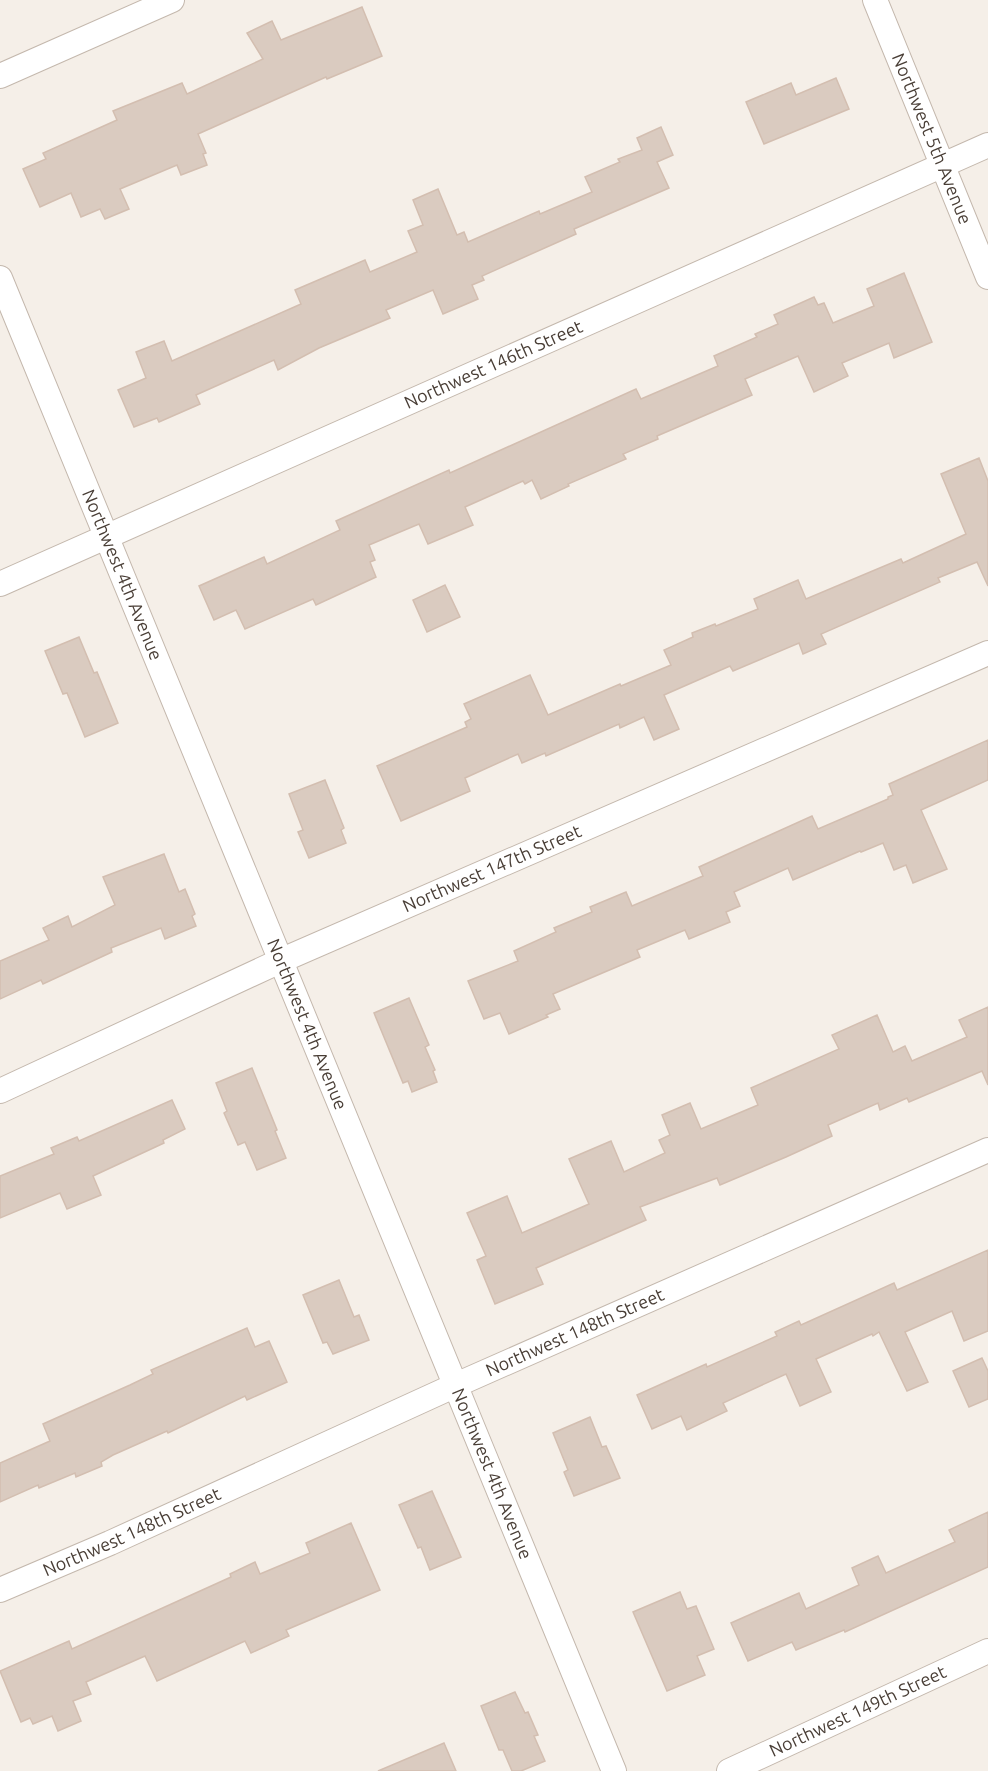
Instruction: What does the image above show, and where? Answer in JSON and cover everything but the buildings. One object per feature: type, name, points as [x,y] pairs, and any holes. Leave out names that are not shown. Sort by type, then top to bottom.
[{"type":"street","points":[[0,76],[172,0]]},
{"type":"street","name":"Northwest 5th Avenue","points":[[875,0],[988,277]]},
{"type":"street","name":"Northwest 146th Street","points":[[0,584],[988,145]]},
{"type":"street","name":"Northwest 4th Avenue","points":[[0,278],[614,1771]]},
{"type":"street","name":"Northwest 147th Street","points":[[0,1091],[280,961],[988,653]]},
{"type":"street","name":"Northwest 148th Street","points":[[0,1590],[110,1543],[456,1385],[988,1150]]},
{"type":"street","name":"Northwest 149th Street","points":[[729,1771],[988,1651]]}]
